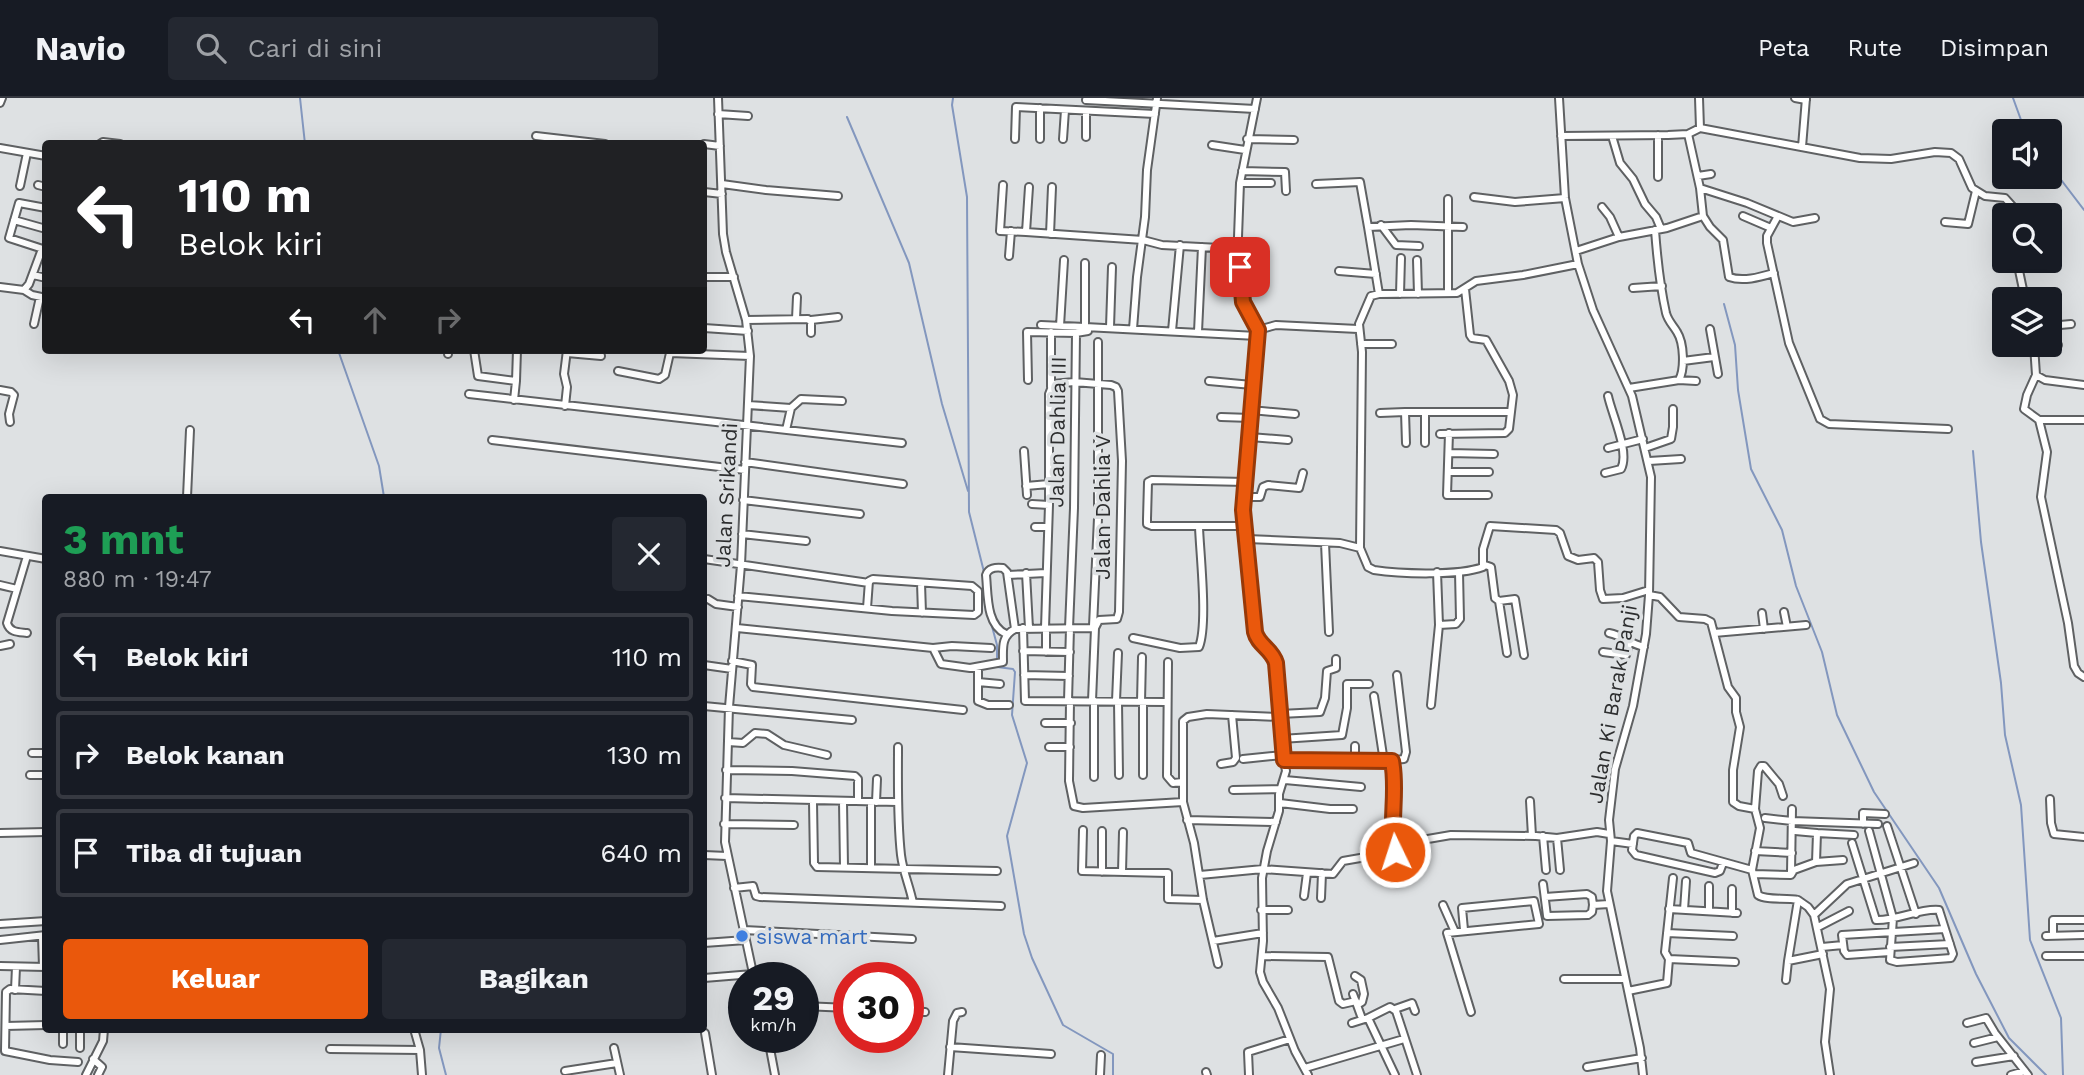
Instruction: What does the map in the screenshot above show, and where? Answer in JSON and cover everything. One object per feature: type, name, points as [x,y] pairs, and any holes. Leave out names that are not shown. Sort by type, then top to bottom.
[{"type":"street","name":"Jalan Srikandi","points":[[718,98],[723,234],[746,320],[750,356],[741,565],[729,707],[724,824],[727,856],[751,962]]},
{"type":"street","points":[[1257,98],[1240,183],[1239,249],[1243,302],[1257,333],[1243,510],[1255,632],[1258,640],[1274,657],[1285,780],[1280,789],[1276,822],[1263,869],[1261,978],[1307,1072],[1404,1039]]},
{"type":"street","name":"Jalan Ki Barak Panji","points":[[1559,98],[1566,198],[1578,264],[1593,310],[1629,388],[1651,477],[1649,593],[1644,647],[1633,706],[1615,769],[1607,891],[1642,1058],[1643,1075]]},
{"type":"street","points":[[1699,98],[1700,128]]},
{"type":"street","points":[[1795,98],[1806,99],[1802,147]]},
{"type":"street","points":[[1086,100],[1157,100],[1255,109]]},
{"type":"street","points":[[1133,329],[1143,240],[1147,170],[1157,100]]},
{"type":"street","points":[[1015,139],[1016,107],[1156,114]]},
{"type":"street","points":[[1040,108],[1040,139]]},
{"type":"street","points":[[1063,139],[1065,110]]},
{"type":"street","points":[[1086,112],[1086,137]]},
{"type":"street","points":[[718,114],[748,116]]},
{"type":"street","points":[[1561,136],[1688,134],[1700,128],[1860,158],[1891,159],[1934,152],[1951,153],[1959,159],[1968,182],[1976,191],[2005,198],[2010,203]]},
{"type":"street","points":[[1688,134],[1698,176],[1703,216],[1723,240],[1731,278],[1752,278],[1774,273]]},
{"type":"street","points":[[1658,135],[1658,177]]},
{"type":"street","points":[[536,136],[570,140]]},
{"type":"street","points":[[1612,136],[1620,163],[1656,217],[1667,316],[1678,334],[1683,361],[1679,380]]},
{"type":"street","points":[[1247,139],[1294,140]]},
{"type":"street","points":[[707,144],[720,146]]},
{"type":"street","points":[[1212,145],[1245,150]]},
{"type":"street","points":[[0,148],[42,155]]},
{"type":"street","points":[[20,186],[27,153]]},
{"type":"street","points":[[1242,171],[1285,172],[1286,191]]},
{"type":"street","points":[[1698,176],[1711,174]]},
{"type":"street","points":[[1315,184],[1360,182],[1379,294]]},
{"type":"street","points":[[1240,183],[1270,183]]},
{"type":"street","points":[[722,184],[838,196]]},
{"type":"street","points":[[1003,185],[1000,231],[1239,249]]},
{"type":"street","points":[[1026,232],[1029,187]]},
{"type":"street","points":[[1050,234],[1052,187]]},
{"type":"street","points":[[1700,188],[1796,222],[1815,218]]},
{"type":"street","points":[[1945,222],[1968,224],[1976,191]]},
{"type":"street","points":[[707,192],[722,194]]},
{"type":"street","points":[[1474,197],[1515,202],[1566,198]]},
{"type":"street","points":[[1448,199],[1448,293]]},
{"type":"street","points":[[42,207],[21,202],[9,238],[42,248]]},
{"type":"street","points":[[1602,207],[1619,237]]},
{"type":"street","points":[[1576,251],[1703,216]]},
{"type":"street","points":[[1743,216],[1770,228]]},
{"type":"street","points":[[1778,216],[1770,228],[1767,243],[1789,343],[1820,419],[1839,425],[1948,429]]},
{"type":"street","points":[[14,220],[42,228]]},
{"type":"street","points":[[1381,225],[1396,245],[1419,247]]},
{"type":"street","points":[[1368,227],[1463,227]]},
{"type":"street","points":[[1009,256],[1011,231]]},
{"type":"street","points":[[1172,331],[1180,245]]},
{"type":"street","points":[[1198,332],[1202,247]]},
{"type":"street","points":[[24,290],[42,254]]},
{"type":"street","points":[[1400,294],[1401,258]]},
{"type":"street","points":[[1060,326],[1063,260]]},
{"type":"street","points":[[1418,260],[1418,294]]},
{"type":"street","points":[[1085,263],[1086,329]]},
{"type":"street","points":[[1485,565],[1480,569],[1459,572],[1412,573],[1371,569],[1365,563],[1360,548],[1361,344],[1358,329],[1369,298],[1379,294],[1457,293],[1476,281],[1578,264]]},
{"type":"street","points":[[1110,327],[1112,267]]},
{"type":"street","points":[[1339,271],[1376,274]]},
{"type":"street","points":[[33,275],[42,277]]},
{"type":"street","points":[[707,277],[734,277]]},
{"type":"street","points":[[1633,288],[1662,285]]},
{"type":"street","points":[[0,286],[42,297]]},
{"type":"street","points":[[1440,433],[1507,433],[1511,412],[1513,395],[1509,381],[1486,340],[1472,338],[1470,335],[1465,289]]},
{"type":"street","points":[[796,319],[797,297]]},
{"type":"street","points":[[34,324],[42,300]]},
{"type":"street","points":[[746,320],[811,320],[838,317]]},
{"type":"street","points":[[811,320],[811,333]]},
{"type":"street","points":[[2062,325],[2071,324]]},
{"type":"street","points":[[1041,325],[1086,329],[1110,327],[1257,333],[1284,325],[1358,329]]},
{"type":"street","points":[[707,328],[748,331]]},
{"type":"street","points":[[1076,333],[1086,329]]},
{"type":"street","points":[[1710,329],[1718,374]]},
{"type":"street","name":"Jalan Dahlia III","points":[[1028,380],[1027,332],[1076,333],[1069,676],[1071,801],[1077,807],[1183,802]]},
{"type":"street","points":[[1046,652],[1051,332]]},
{"type":"street","points":[[1094,777],[1098,342]]},
{"type":"street","points":[[1361,344],[1392,344]]},
{"type":"street","points":[[475,354],[478,376],[516,381]]},
{"type":"street","points":[[514,400],[517,354]]},
{"type":"street","points":[[565,406],[567,354]]},
{"type":"street","points":[[584,354],[601,356]]},
{"type":"street","points":[[618,371],[661,379],[670,354],[750,356]]},
{"type":"street","points":[[1683,361],[1714,357]]},
{"type":"street","points":[[2035,357],[2036,376],[2025,399],[2024,409],[2039,420],[2083,421]]},
{"type":"street","points":[[2036,376],[2045,380],[2084,385]]},
{"type":"street","points":[[1629,388],[1679,380],[1696,381]]},
{"type":"street","points":[[1209,381],[1252,385]]},
{"type":"street","points":[[1051,387],[1059,383],[1074,382],[1098,384]]},
{"type":"street","name":"Jalan Dahlia V","points":[[1094,628],[1099,621],[1114,620],[1118,616],[1122,500],[1118,391],[1111,385],[1098,384]]},
{"type":"street","points":[[0,390],[11,391],[14,395],[9,414],[10,422]]},
{"type":"street","points":[[469,394],[902,443]]},
{"type":"street","points":[[1605,472],[1621,469],[1624,459],[1608,396]]},
{"type":"street","points":[[786,430],[791,408],[801,399],[842,401]]},
{"type":"street","points":[[748,405],[791,408]]},
{"type":"street","points":[[1645,448],[1671,439],[1674,427],[1673,409]]},
{"type":"street","points":[[1380,412],[1511,412]]},
{"type":"street","points":[[1405,412],[1406,443]]},
{"type":"street","points":[[1425,412],[1425,443]]},
{"type":"street","points":[[1221,416],[1295,414]]},
{"type":"street","points":[[2039,420],[2048,458],[2040,490],[2043,512],[2068,623],[2074,666],[2084,677]]},
{"type":"street","points":[[187,494],[190,430]]},
{"type":"street","points":[[1449,433],[1447,495],[1488,495]]},
{"type":"street","points":[[1250,438],[1288,440]]},
{"type":"street","points":[[1608,448],[1643,439]]},
{"type":"street","points":[[492,440],[904,484]]},
{"type":"street","points":[[1024,451],[1027,495]]},
{"type":"street","points":[[1449,453],[1494,454]]},
{"type":"street","points":[[1649,461],[1681,459]]},
{"type":"street","points":[[1448,472],[1489,472]]},
{"type":"street","points":[[1245,497],[1260,497],[1263,487],[1268,485],[1299,488],[1303,473]]},
{"type":"street","points":[[1245,526],[1147,524],[1149,481],[1186,479],[1246,482]]},
{"type":"street","points":[[1027,486],[1049,484]]},
{"type":"street","points":[[743,500],[860,514]]},
{"type":"street","points":[[1032,504],[1049,505]]},
{"type":"street","points":[[1485,565],[1483,549],[1490,526],[1556,530],[1560,533],[1568,556],[1578,559],[1592,558],[1598,562],[1603,599],[1649,593],[1660,597],[1679,617],[1709,620],[1728,687],[1736,698],[1740,727],[1732,769],[1733,802],[1755,810]]},
{"type":"street","points":[[1035,527],[1048,527]]},
{"type":"street","points":[[1133,638],[1180,648],[1199,647],[1203,616],[1199,527]]},
{"type":"street","points":[[742,534],[806,541]]},
{"type":"street","points":[[1247,539],[1325,542],[1360,548]]},
{"type":"street","points":[[1325,542],[1329,632]]},
{"type":"street","points":[[0,551],[42,558]]},
{"type":"street","points":[[27,556],[8,626],[13,631],[27,633]]},
{"type":"street","points":[[707,559],[869,583]]},
{"type":"street","points":[[1485,565],[1491,567],[1493,594],[1499,601],[1507,653]]},
{"type":"street","points":[[1006,634],[992,623],[986,575],[989,570],[1003,568],[1008,575],[1022,628]]},
{"type":"street","points":[[1431,705],[1439,625],[1437,572]]},
{"type":"street","points":[[1439,625],[1456,624],[1461,619],[1459,572]]},
{"type":"street","points":[[1026,573],[1022,628],[1025,701],[1167,702]]},
{"type":"street","points":[[1008,575],[1046,573]]},
{"type":"street","points":[[738,596],[867,608],[922,613],[976,614],[978,590],[975,587],[873,579],[869,583],[867,608]]},
{"type":"street","points":[[921,583],[922,613]]},
{"type":"street","points":[[0,585],[17,589]]},
{"type":"street","points":[[708,599],[716,604],[738,607]]},
{"type":"street","points":[[1499,601],[1515,599],[1524,654]]},
{"type":"street","points":[[1784,612],[1787,627]]},
{"type":"street","points":[[1762,613],[1764,629]]},
{"type":"street","points":[[1714,633],[1806,625]]},
{"type":"street","points":[[737,628],[933,648],[991,648]]},
{"type":"street","points":[[933,648],[937,659],[945,666],[978,667],[1003,662],[1003,641],[1006,634],[1022,628],[1094,628]]},
{"type":"street","points":[[1609,633],[1622,636],[1629,644],[1644,647]]},
{"type":"street","points":[[1603,652],[1626,655],[1629,644]]},
{"type":"street","points":[[0,646],[10,645]]},
{"type":"street","points":[[1023,651],[1070,652]]},
{"type":"street","points":[[1118,653],[1119,775]]},
{"type":"street","points":[[1142,657],[1143,775]]},
{"type":"street","points":[[1218,964],[1183,802],[1182,729],[1185,718],[1207,714],[1280,716],[1320,712],[1325,698],[1327,671],[1335,669],[1336,659]]},
{"type":"street","points":[[733,661],[752,665],[752,687],[962,710]]},
{"type":"street","points":[[1168,662],[1167,776],[1173,783],[1182,782]]},
{"type":"street","points":[[707,665],[732,669]]},
{"type":"street","points":[[978,667],[978,701],[985,705],[1009,705]]},
{"type":"street","points":[[1024,675],[1069,676]]},
{"type":"street","points":[[1242,759],[1284,757],[1384,762],[1404,759],[1406,752],[1397,675]]},
{"type":"street","points":[[978,682],[1000,684]]},
{"type":"street","points":[[1281,739],[1342,735],[1348,684],[1369,684]]},
{"type":"street","points":[[1374,696],[1384,762]]},
{"type":"street","points":[[707,706],[852,720]]},
{"type":"street","points":[[1221,764],[1233,762],[1236,758],[1232,715]]},
{"type":"street","points":[[1045,723],[1071,723]]},
{"type":"street","points":[[728,742],[743,743],[755,733],[764,733],[784,745],[827,755]]},
{"type":"street","points":[[1355,746],[1356,762]]},
{"type":"street","points":[[898,747],[897,802],[903,868],[913,903]]},
{"type":"street","points":[[1049,747],[1070,747]]},
{"type":"street","points":[[32,753],[42,753]]},
{"type":"street","points":[[1392,761],[1395,791],[1392,829],[1395,852]]},
{"type":"street","points":[[1783,796],[1772,774],[1764,766],[1760,766],[1755,810],[1760,828],[1753,872],[1759,897],[1798,900],[1814,915],[1830,989],[1825,1042],[1830,1075]]},
{"type":"street","points":[[726,770],[855,776],[858,779],[858,802]]},
{"type":"street","points":[[30,775],[42,775]]},
{"type":"street","points":[[871,867],[877,779]]},
{"type":"street","points":[[1285,780],[1361,787]]},
{"type":"street","points":[[1233,790],[1280,789]]},
{"type":"street","points":[[725,798],[897,802]]},
{"type":"street","points":[[2050,799],[2054,834],[2084,837]]},
{"type":"street","points":[[1530,801],[1532,836]]},
{"type":"street","points":[[813,802],[814,864],[818,867],[997,871]]},
{"type":"street","points":[[843,802],[844,867]]},
{"type":"street","points":[[1280,803],[1330,809],[1353,808]]},
{"type":"street","points":[[1791,875],[1792,808]]},
{"type":"street","points":[[1863,824],[1863,813],[1885,814]]},
{"type":"street","points":[[1765,818],[1878,824]]},
{"type":"street","points":[[1187,820],[1276,822]]},
{"type":"street","points":[[724,824],[794,825]]},
{"type":"street","points":[[1887,826],[1916,914]]},
{"type":"street","points":[[1083,830],[1082,871],[1168,873],[1168,899],[1203,900]]},
{"type":"street","points":[[1102,831],[1102,872]]},
{"type":"street","points":[[1795,831],[1853,839],[1876,920],[1892,918],[1939,910],[1953,956],[1948,959],[1896,962],[1890,960],[1892,918],[1869,831]]},
{"type":"street","points":[[0,833],[42,832]]},
{"type":"street","points":[[1122,872],[1123,832]]},
{"type":"street","points":[[1200,875],[1263,869],[1335,873],[1343,861],[1395,852],[1422,840],[1451,835],[1558,838],[1597,832],[1633,844]]},
{"type":"street","points":[[1723,863],[1720,872],[1715,873],[1634,854],[1634,836],[1637,833],[1688,843],[1691,853],[1753,872],[1791,875]]},
{"type":"street","points":[[1816,862],[1817,834]]},
{"type":"street","points":[[1542,836],[1546,870]]},
{"type":"street","points":[[1558,838],[1560,870]]},
{"type":"street","points":[[1755,851],[1792,853]]},
{"type":"street","points":[[707,855],[727,856]]},
{"type":"street","points":[[1791,875],[1794,870],[1816,862],[1843,860]]},
{"type":"street","points":[[1814,915],[1843,887],[1862,878],[1914,863]]},
{"type":"street","points":[[1304,896],[1307,873]]},
{"type":"street","points":[[1321,898],[1322,873]]},
{"type":"street","points":[[1628,991],[1668,983],[1669,959],[1665,951],[1673,878]]},
{"type":"street","points":[[1684,910],[1686,881]]},
{"type":"street","points":[[1543,884],[1547,916]]},
{"type":"street","points":[[734,888],[753,886],[756,896],[760,897],[1001,906]]},
{"type":"street","points":[[1709,886],[1709,911]]},
{"type":"street","points":[[1670,909],[1735,913],[1732,889]]},
{"type":"street","points":[[1538,917],[1591,914],[1592,897],[1587,894],[1545,897]]},
{"type":"street","points":[[1786,980],[1798,900]]},
{"type":"street","points":[[1464,930],[1462,908],[1534,901],[1539,924],[1447,933],[1471,1012]]},
{"type":"street","points":[[1593,905],[1609,904]]},
{"type":"street","points":[[1443,905],[1455,932]]},
{"type":"street","points":[[1261,910],[1288,910]]},
{"type":"street","points":[[1818,927],[1849,911]]},
{"type":"street","points":[[2084,920],[2053,920],[2050,936],[2084,935]]},
{"type":"street","points":[[0,924],[42,921],[42,936],[0,940]]},
{"type":"street","points":[[1945,929],[1842,935],[1843,945],[1847,955],[1950,944]]},
{"type":"street","points":[[744,930],[912,939]]},
{"type":"street","points":[[1213,941],[1263,933]]},
{"type":"street","points":[[1667,933],[1733,936]]},
{"type":"street","points":[[707,943],[746,940]]},
{"type":"street","points":[[1788,961],[1843,945]]},
{"type":"street","points":[[1262,956],[1327,957],[1330,959],[1339,1001],[1343,1004],[1363,1000],[1362,980],[1355,976]]},
{"type":"street","points":[[2046,956],[2084,956]]},
{"type":"street","points":[[1669,959],[1735,962]]},
{"type":"street","points":[[0,966],[42,967]]},
{"type":"street","points":[[15,990],[16,967]]},
{"type":"street","points":[[707,978],[728,977]]},
{"type":"street","points":[[1564,979],[1625,979]]},
{"type":"street","points":[[42,992],[7,990],[6,1052],[78,1062]]},
{"type":"street","points":[[1355,1000],[1382,1046],[1395,1075]]},
{"type":"street","points":[[1353,1023],[1385,1008],[1395,1009],[1412,1003],[1415,1011]]},
{"type":"street","points":[[1395,1009],[1417,1075]]},
{"type":"street","points":[[948,1075],[955,1015],[961,1012]]},
{"type":"street","points":[[1967,1023],[1986,1018],[2026,1073],[2011,1075]]},
{"type":"street","points":[[6,1026],[42,1025]]},
{"type":"street","points":[[63,1033],[63,1044]]},
{"type":"street","points":[[80,1033],[80,1048]]},
{"type":"street","points":[[86,1075],[103,1041],[104,1033]]},
{"type":"street","points":[[415,1033],[422,1075]]},
{"type":"street","points":[[705,1033],[712,1075]]},
{"type":"street","points":[[1974,1043],[1998,1037]]},
{"type":"street","points":[[1249,1075],[1248,1052],[1290,1040]]},
{"type":"street","points":[[950,1047],[1051,1054]]},
{"type":"street","points":[[614,1048],[620,1075]]},
{"type":"street","points":[[330,1049],[420,1050]]},
{"type":"street","points":[[771,1053],[775,1075]]},
{"type":"street","points":[[1100,1075],[1101,1055]]},
{"type":"street","points":[[1976,1062],[2014,1056]]},
{"type":"street","points":[[1587,1067],[1642,1058]]},
{"type":"street","points":[[93,1059],[102,1066],[98,1075]]},
{"type":"street","points":[[565,1071],[617,1063]]},
{"type":"waterway","points":[[300,98],[305,140]]},
{"type":"waterway","points":[[953,98],[967,197],[969,512],[984,572]]},
{"type":"waterway","points":[[2013,98],[2021,119]]},
{"type":"waterway","points":[[847,117],[909,263],[942,404],[968,491]]},
{"type":"waterway","points":[[2062,181],[2084,210]]},
{"type":"waterway","points":[[1724,304],[1735,345],[1738,390],[1751,469],[1782,530],[1796,586],[1822,652],[1837,715],[1874,792],[1939,888],[1976,974],[2009,1038],[2046,1075]]},
{"type":"waterway","points":[[339,354],[379,466],[384,494]]},
{"type":"waterway","points":[[1973,451],[1981,542],[2001,683],[2005,735],[2021,805],[2030,940],[2061,1018],[2063,1075]]},
{"type":"waterway","points":[[990,619],[997,645],[997,661]]},
{"type":"waterway","points":[[997,667],[1013,669],[1015,672],[1012,715],[1027,763],[1007,836],[1024,934],[1032,958],[1063,1025],[1113,1054],[1113,1075]]},
{"type":"waterway","points":[[441,1033],[439,1048],[446,1075]]},
{"type":"place","name":"siswa mart","points":[[742,936]]},
{"type":"route","points":[[1240,267],[1243,302],[1258,330],[1243,510],[1255,632],[1256,638],[1272,652],[1276,663],[1284,760],[1392,761],[1395,803],[1392,829],[1395,852]]}]
